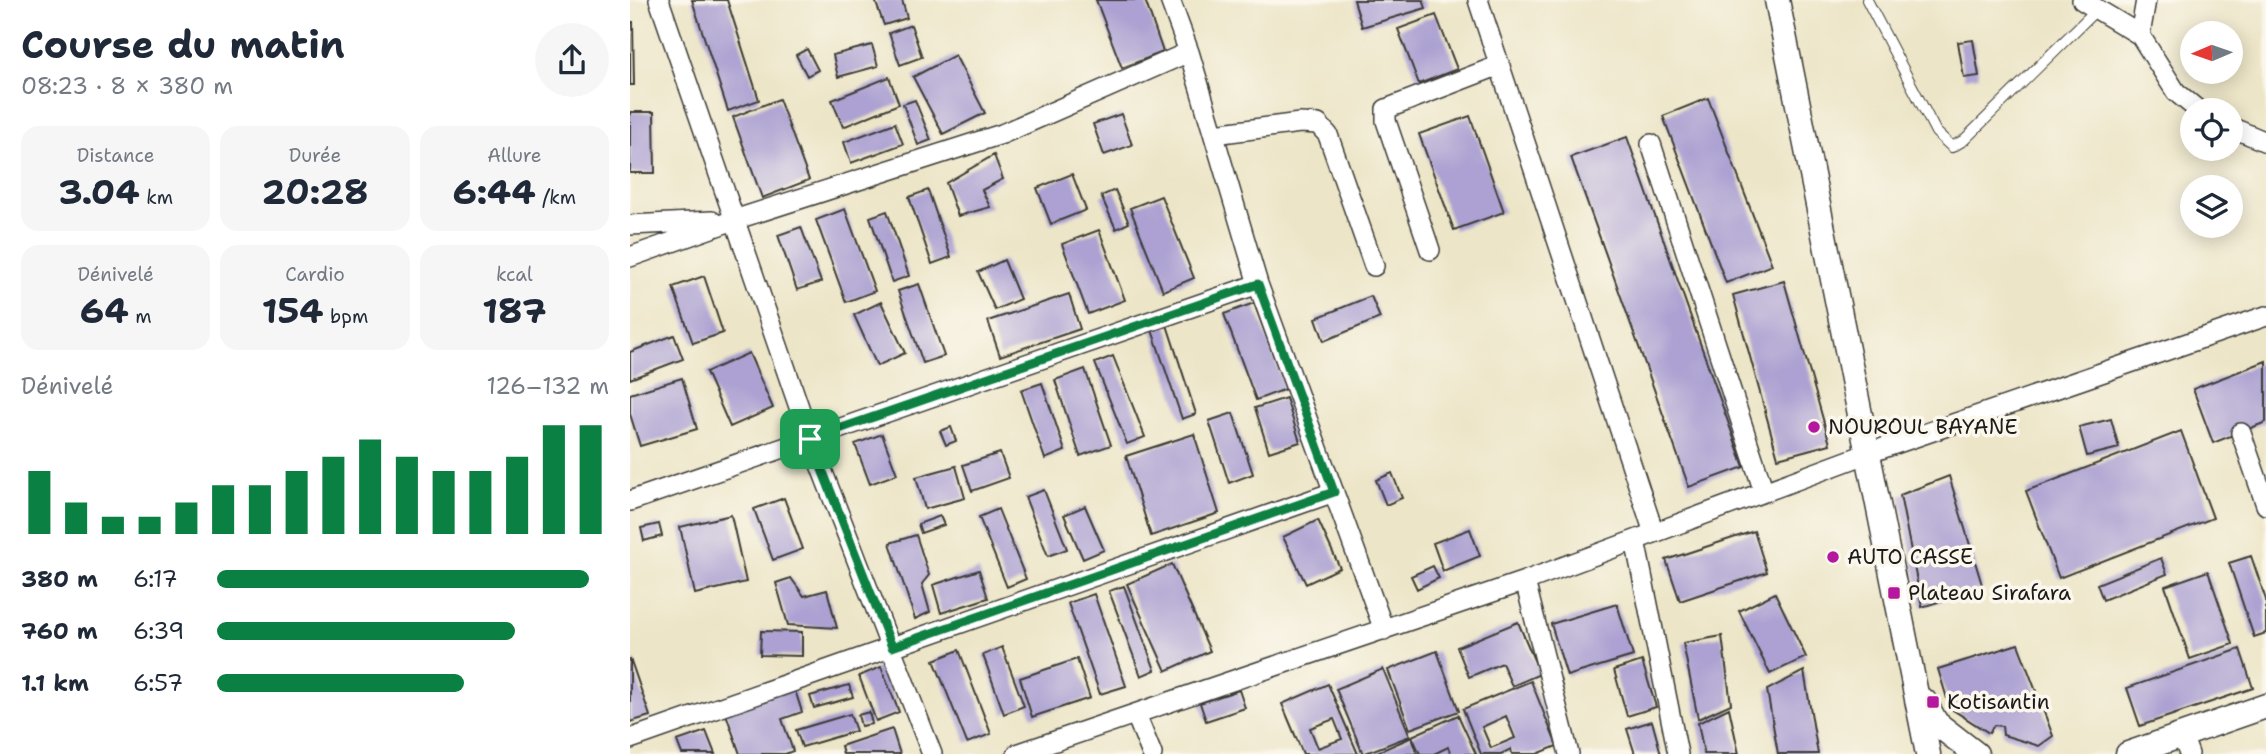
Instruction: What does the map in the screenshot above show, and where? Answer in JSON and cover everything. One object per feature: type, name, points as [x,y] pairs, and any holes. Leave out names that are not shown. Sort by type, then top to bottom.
[{"type":"street","points":[[659,0],[810,439],[932,754]]},
{"type":"street","points":[[1170,0],[1189,52],[1258,284],[1384,630]]},
{"type":"street","points":[[1478,0],[1654,533]]},
{"type":"street","points":[[1777,0],[1928,754]]},
{"type":"street","points":[[2140,35],[2146,0]]},
{"type":"street","points":[[2090,5],[2140,35],[2176,92],[2183,98]]},
{"type":"street","points":[[630,257],[734,220],[1002,134],[1189,52]]},
{"type":"street","points":[[1430,250],[1386,121],[1387,109],[1500,65]]},
{"type":"street","points":[[1214,134],[1300,123],[1318,124],[1328,135],[1374,266]]},
{"type":"street","points":[[2243,132],[2266,142]]},
{"type":"street","points":[[1651,144],[1764,492]]},
{"type":"street","points":[[630,225],[734,220]]},
{"type":"street","points":[[630,501],[1258,284]]},
{"type":"street","points":[[1017,754],[1525,581],[1866,454],[2266,316]]},
{"type":"street","points":[[2241,433],[2266,505]]},
{"type":"street","points":[[630,738],[1334,492]]},
{"type":"street","points":[[1635,540],[1678,754]]},
{"type":"street","points":[[1525,581],[1567,753]]},
{"type":"street","points":[[1915,685],[1936,723],[1976,754]]},
{"type":"street","points":[[2128,754],[2185,745],[2266,706]]},
{"type":"street","points":[[1136,715],[1152,754]]},
{"type":"lane","points":[[1867,0],[1936,132],[1952,147],[1964,140],[2090,5]]},
{"type":"building","points":[[692,0],[727,0],[759,100],[728,111]]},
{"type":"building","points":[[875,0],[902,0],[907,18],[884,25]]},
{"type":"building","points":[[1096,0],[1145,0],[1163,52],[1122,68]]},
{"type":"building","points":[[1354,0],[1423,0],[1426,8],[1362,27]]},
{"type":"building","points":[[1436,15],[1457,69],[1419,84],[1398,29]]},
{"type":"building","points":[[630,22],[633,22],[634,85],[630,85]]},
{"type":"building","points":[[911,25],[922,57],[900,65],[889,33]]},
{"type":"building","points":[[1973,40],[1979,76],[1964,78],[1958,42]]},
{"type":"building","points":[[872,45],[878,66],[838,77],[833,55]]},
{"type":"building","points":[[807,49],[818,70],[807,76],[796,55]]},
{"type":"building","points":[[955,55],[985,113],[943,134],[913,77]]},
{"type":"building","points":[[889,77],[899,104],[843,127],[832,100]]},
{"type":"building","points":[[1708,98],[1772,265],[1726,283],[1663,116]]},
{"type":"building","points":[[779,99],[809,180],[762,198],[733,117]]},
{"type":"building","points":[[915,100],[931,140],[918,145],[903,104]]},
{"type":"building","points":[[630,112],[654,112],[655,173],[630,173]]},
{"type":"building","points":[[1121,114],[1132,145],[1104,155],[1093,124]]},
{"type":"building","points":[[1470,116],[1504,212],[1454,230],[1419,134]]},
{"type":"building","points":[[895,123],[903,144],[851,163],[844,142]]},
{"type":"building","points":[[1627,137],[1744,467],[1689,487],[1571,157]]},
{"type":"building","points":[[994,155],[1003,179],[982,190],[990,207],[958,216],[946,183]]},
{"type":"building","points":[[1072,174],[1086,210],[1051,224],[1037,188]]},
{"type":"building","points":[[928,190],[951,257],[932,264],[909,197]]},
{"type":"building","points":[[1115,190],[1129,223],[1116,229],[1101,196]]},
{"type":"building","points":[[1161,196],[1194,278],[1163,291],[1130,208]]},
{"type":"building","points":[[845,209],[875,291],[846,302],[816,220]]},
{"type":"building","points":[[887,211],[909,276],[892,282],[870,217]]},
{"type":"building","points":[[801,227],[821,282],[797,290],[778,235]]},
{"type":"building","points":[[1099,230],[1125,300],[1088,314],[1062,244]]},
{"type":"building","points":[[1004,260],[1020,299],[995,310],[978,272]]},
{"type":"building","points":[[704,276],[723,333],[693,343],[673,287]]},
{"type":"building","points":[[1784,281],[1830,444],[1778,458],[1733,295]]},
{"type":"building","points":[[919,284],[944,356],[923,363],[898,291]]},
{"type":"building","points":[[1069,294],[1080,329],[1000,356],[988,321]]},
{"type":"building","points":[[1371,296],[1380,318],[1324,341],[1316,318]]},
{"type":"building","points":[[881,302],[905,353],[877,366],[854,315]]},
{"type":"building","points":[[1254,303],[1286,389],[1256,400],[1224,314]]},
{"type":"building","points":[[1167,325],[1196,414],[1182,419],[1152,330]]},
{"type":"building","points":[[674,335],[683,359],[630,379],[630,352]]},
{"type":"building","points":[[749,353],[773,408],[730,427],[706,372]]},
{"type":"building","points":[[1113,356],[1145,437],[1127,444],[1095,363]]},
{"type":"building","points":[[2266,361],[2266,422],[2213,443],[2193,389]]},
{"type":"building","points":[[1085,369],[1111,445],[1080,456],[1055,380]]},
{"type":"building","points":[[682,378],[697,429],[640,446],[630,414],[630,394]]},
{"type":"building","points":[[1042,383],[1065,451],[1045,459],[1021,390]]},
{"type":"building","points":[[1286,398],[1300,442],[1269,452],[1255,408]]},
{"type":"building","points":[[1233,413],[1253,474],[1229,483],[1209,421]]},
{"type":"building","points":[[2111,419],[2119,448],[2087,456],[2079,427]]},
{"type":"building","points":[[951,427],[956,441],[946,445],[940,431]]},
{"type":"building","points":[[2181,431],[2213,518],[2059,578],[2026,491]]},
{"type":"building","points":[[882,434],[897,474],[870,484],[855,444]]},
{"type":"building","points":[[1194,434],[1219,513],[1151,536],[1126,456]]},
{"type":"building","points":[[1000,453],[1009,478],[972,491],[963,465]]},
{"type":"building","points":[[956,466],[965,498],[925,509],[916,477]]},
{"type":"building","points":[[1392,473],[1402,498],[1386,505],[1376,480]]},
{"type":"building","points":[[1949,476],[1983,588],[1922,607],[1900,495]]},
{"type":"building","points":[[1044,490],[1067,549],[1048,556],[1025,497]]},
{"type":"building","points":[[784,498],[803,549],[773,560],[754,509]]},
{"type":"building","points":[[1085,506],[1104,550],[1083,559],[1064,515]]},
{"type":"building","points":[[998,509],[1026,579],[1007,587],[979,517]]},
{"type":"building","points":[[731,515],[746,582],[695,594],[680,527]]},
{"type":"building","points":[[940,516],[944,525],[921,533],[918,524]]},
{"type":"building","points":[[1318,520],[1340,568],[1306,584],[1283,537]]},
{"type":"building","points":[[659,524],[662,536],[644,541],[641,528]]},
{"type":"building","points":[[1470,529],[1480,556],[1443,571],[1433,543]]},
{"type":"building","points":[[1754,531],[1767,572],[1680,601],[1666,560]]},
{"type":"building","points":[[916,535],[929,575],[922,584],[930,612],[915,619],[890,543]]},
{"type":"building","points":[[2251,556],[2266,600],[2266,633],[2254,637],[2229,563]]},
{"type":"building","points":[[2161,558],[2167,574],[2103,600],[2097,584]]},
{"type":"building","points":[[1172,564],[1210,651],[1166,671],[1127,584]]},
{"type":"building","points":[[1433,566],[1439,578],[1417,589],[1411,576]]},
{"type":"building","points":[[979,570],[988,598],[941,613],[933,585]]},
{"type":"building","points":[[2208,571],[2233,644],[2190,659],[2165,586]]},
{"type":"building","points":[[791,578],[804,596],[827,590],[837,628],[788,625],[776,583]]},
{"type":"building","points":[[1124,586],[1155,670],[1141,676],[1109,591]]},
{"type":"building","points":[[1775,593],[1806,657],[1770,674],[1739,611]]},
{"type":"building","points":[[1094,594],[1126,686],[1100,694],[1068,603]]},
{"type":"building","points":[[1617,604],[1633,656],[1567,676],[1551,624]]},
{"type":"building","points":[[1518,622],[1540,674],[1512,686],[1502,663],[1469,677],[1457,647]]},
{"type":"building","points":[[761,631],[802,632],[802,656],[760,655]]},
{"type":"building","points":[[1722,636],[1731,704],[1698,719],[1683,643]]},
{"type":"building","points":[[2018,644],[2053,736],[2039,746],[2003,735],[2002,726],[1994,725],[1989,733],[1950,708],[1938,669]]},
{"type":"building","points":[[1002,647],[1024,706],[1004,714],[983,655]]},
{"type":"building","points":[[2240,649],[2253,688],[2140,726],[2127,688]]},
{"type":"building","points":[[959,650],[991,734],[967,743],[934,660]]},
{"type":"building","points":[[1437,651],[1459,711],[1410,729],[1388,670]]},
{"type":"building","points":[[630,658],[650,716],[630,722]]},
{"type":"building","points":[[1077,659],[1090,698],[1032,717],[1020,678]]},
{"type":"building","points":[[1642,661],[1656,707],[1627,716],[1614,670]]},
{"type":"building","points":[[881,667],[899,712],[876,721],[859,676]]},
{"type":"building","points":[[1383,669],[1410,736],[1363,754],[1336,689]]},
{"type":"building","points":[[1804,671],[1818,754],[1778,754],[1767,690]]},
{"type":"building","points":[[1531,681],[1557,746],[1537,754],[1512,754],[1511,749],[1501,754],[1481,754],[1463,709]],"holes":[[[1506,716],[1515,738],[1491,748],[1482,727]]]},
{"type":"building","points":[[1328,684],[1358,754],[1303,754],[1282,704]],"holes":[[[1334,719],[1342,739],[1318,748],[1310,728]]]},
{"type":"building","points":[[849,685],[853,697],[814,708],[810,696]]},
{"type":"building","points":[[794,687],[802,712],[782,719],[793,751],[785,754],[740,754],[725,711]]},
{"type":"building","points":[[1239,690],[1245,708],[1206,721],[1200,703]]},
{"type":"building","points":[[1729,708],[1739,754],[1704,754],[1698,723]]},
{"type":"building","points":[[869,712],[872,724],[861,726],[858,715]]},
{"type":"building","points":[[850,714],[856,731],[802,747],[796,730]]},
{"type":"building","points":[[1458,715],[1476,754],[1451,754],[1448,747],[1434,754],[1420,754],[1412,736]]},
{"type":"building","points":[[1652,721],[1661,754],[1635,754],[1627,729]]},
{"type":"building","points":[[892,729],[900,754],[843,754],[841,746]]},
{"type":"building","points":[[706,731],[715,754],[682,754],[677,741]]},
{"type":"building","points":[[1412,737],[1417,754],[1373,754]]},
{"type":"place","name":"NOUROUL BAYANE","points":[[1814,427]]},
{"type":"place","name":"AUTO CASSE","points":[[1833,557]]},
{"type":"place","name":"Plateau Sirafara","points":[[1894,593]]},
{"type":"place","name":"Kotisantin","points":[[1933,702]]},
{"type":"route","points":[[1258,284],[1334,492],[892,647],[810,439],[1258,284]]}]
